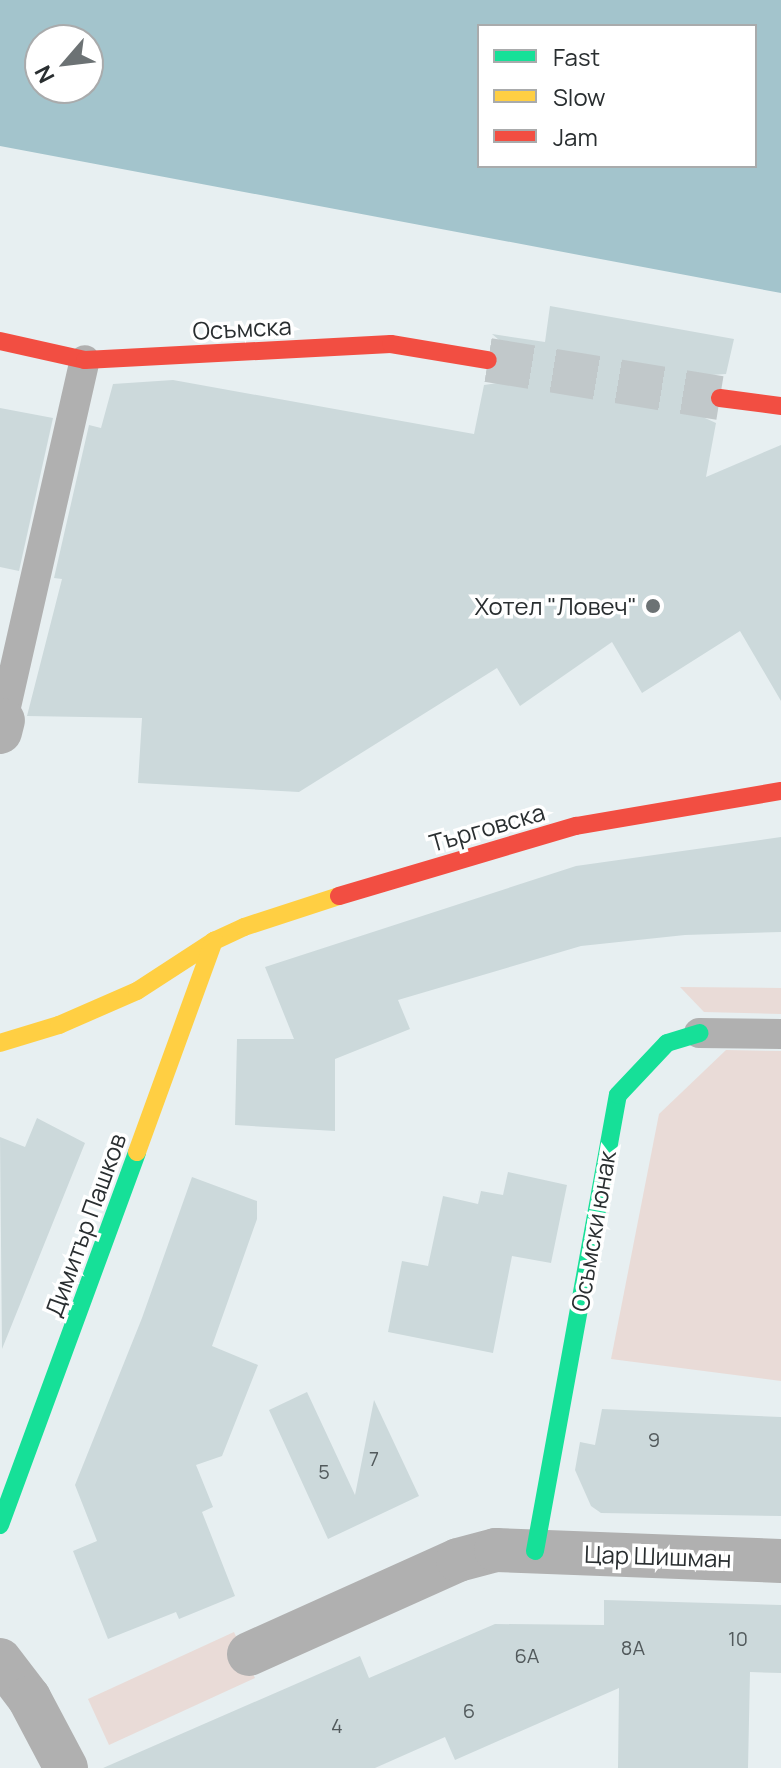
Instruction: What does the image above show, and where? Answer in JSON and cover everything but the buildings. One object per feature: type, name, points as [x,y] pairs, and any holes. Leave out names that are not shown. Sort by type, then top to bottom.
[{"type":"street","name":"Осъмска","points":[[0,341],[85,360],[391,344],[488,360]]},
{"type":"street","points":[[720,398],[781,406]]},
{"type":"street","name":"Търговска","points":[[0,1043],[59,1025],[137,991],[214,941],[244,927],[384,881],[576,826],[781,791]]},
{"type":"street","name":"Димитър Пашков","points":[[5,1500],[214,941]]},
{"type":"street","name":"Осъмски юнак","points":[[535,1551],[618,1095],[667,1043],[699,1033]]},
{"type":"street","name":"Цар Шишман","points":[[249,1654],[458,1560],[496,1550],[781,1561]]},
{"type":"street","points":[[0,1660],[29,1698],[66,1768]]},
{"type":"lane","points":[[1,726],[85,360]]},
{"type":"lane","name":"Осъмски юнак","points":[[699,1033],[781,1034]]},
{"type":"shaded area","points":[[680,987],[781,988],[781,1014],[704,1012]]},
{"type":"shaded area","points":[[726,1050],[781,1051],[781,1381],[611,1359],[659,1114]]},
{"type":"shaded area","points":[[234,1632],[255,1678],[109,1745],[88,1699]]},
{"type":"water","points":[[0,0],[781,0],[781,293],[0,146]]},
{"type":"tunnel","points":[[488,360],[720,398]]},
{"type":"traffic: fast","points":[[535,1551],[618,1095],[667,1043],[699,1033]]},
{"type":"traffic: fast","points":[[0,1525],[137,1152]]},
{"type":"traffic: slow","points":[[0,1043],[59,1025],[137,991],[214,941],[244,927],[339,896]]},
{"type":"traffic: slow","points":[[137,1152],[214,941]]},
{"type":"traffic: jam","points":[[0,341],[85,360],[391,344],[488,360]]},
{"type":"traffic: jam","points":[[720,398],[781,406]]},
{"type":"traffic: jam","points":[[339,896],[576,826],[781,791]]},
{"type":"place","name":"Хотел \"Ловеч\"","points":[[653,606]]}]
